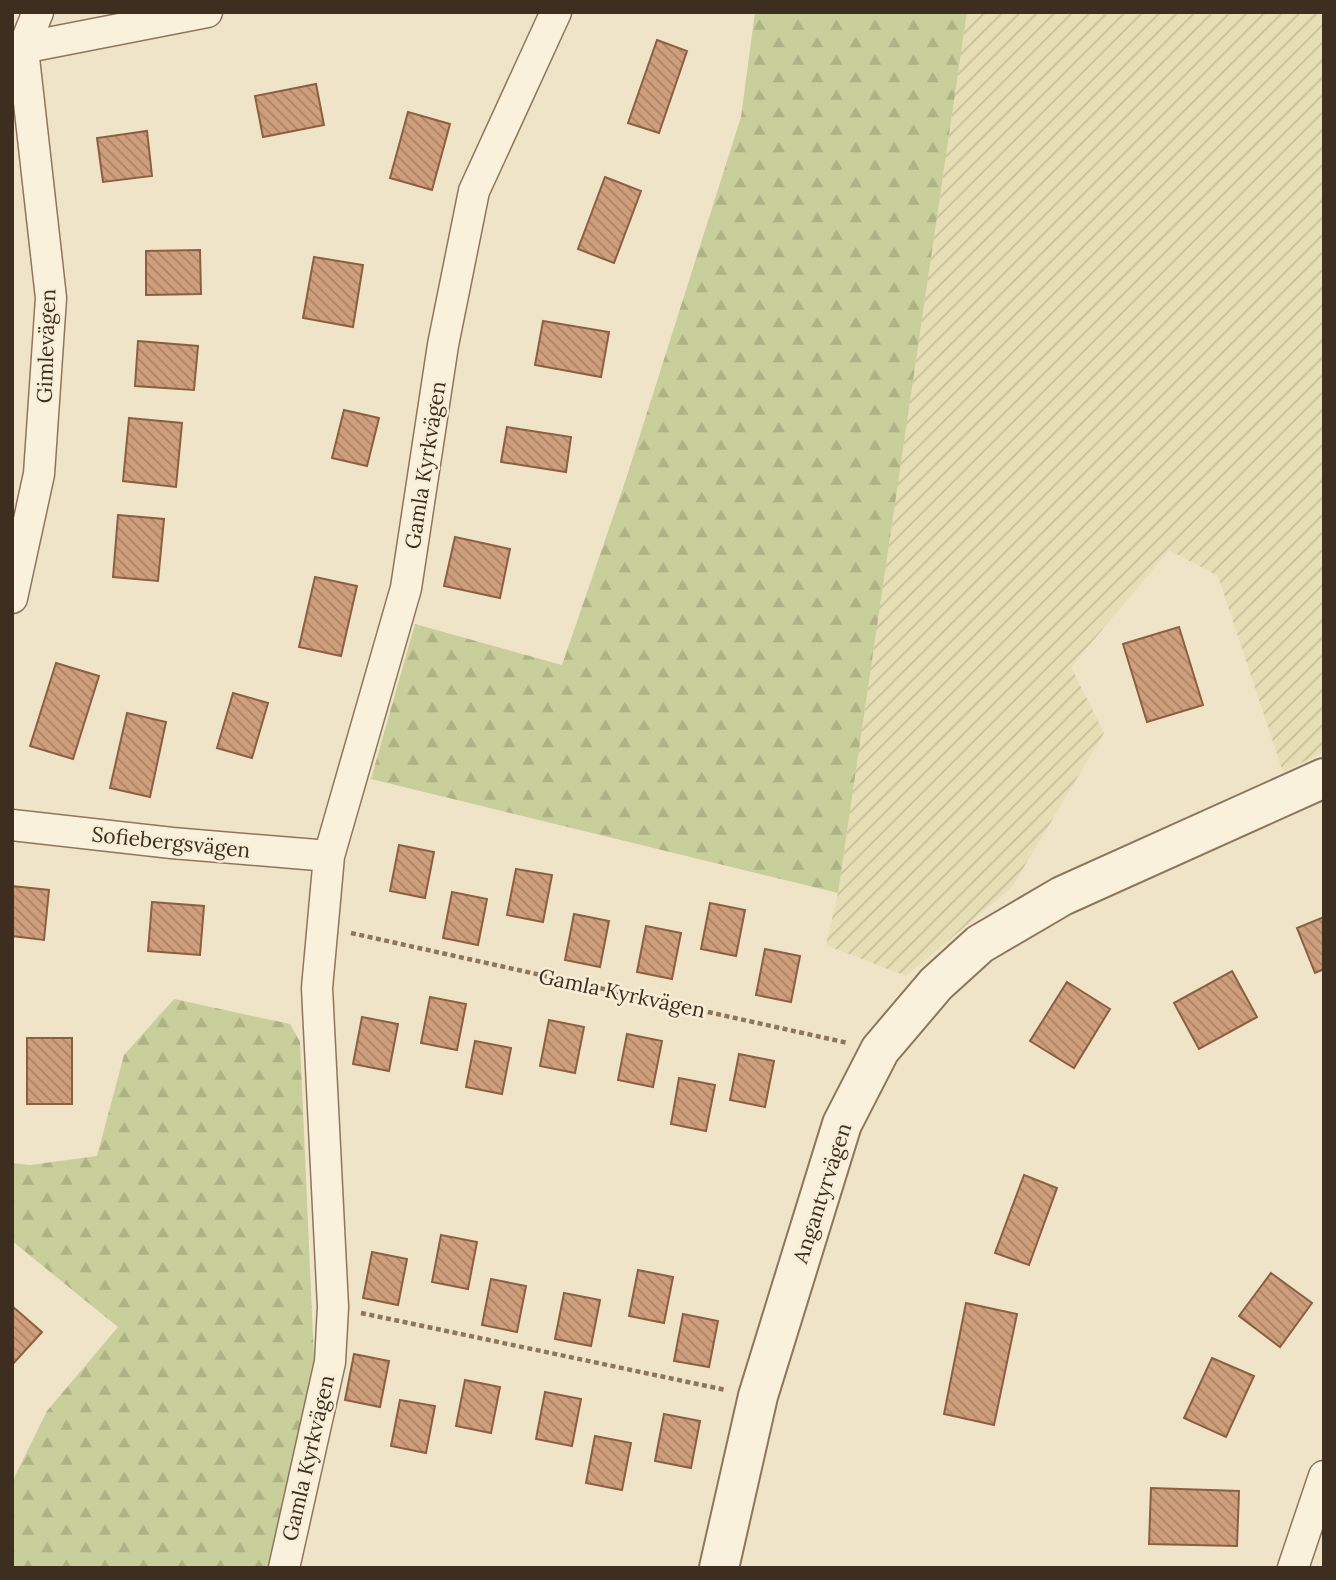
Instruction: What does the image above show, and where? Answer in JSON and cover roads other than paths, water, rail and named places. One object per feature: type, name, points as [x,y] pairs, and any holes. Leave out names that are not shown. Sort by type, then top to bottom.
[{"type":"street","name":"Gimlevägen","points":[[12,597],[39,474],[51,298],[18,50],[38,12]]},
{"type":"street","points":[[18,50],[207,12]]},
{"type":"street","name":"Gamla Kyrkvägen","points":[[284,1568],[330,1362],[333,1307],[317,988],[329,856],[406,588],[443,345],[474,191],[556,12]]},
{"type":"street","name":"Angantyrvägen","points":[[719,1568],[758,1396],[842,1124],[880,1050],[936,984],[979,944],[1062,896],[1324,778]]},
{"type":"street","name":"Sofiebergsvägen","points":[[12,825],[172,843],[329,856]]},
{"type":"street","points":[[1293,1568],[1324,1476]]}]
